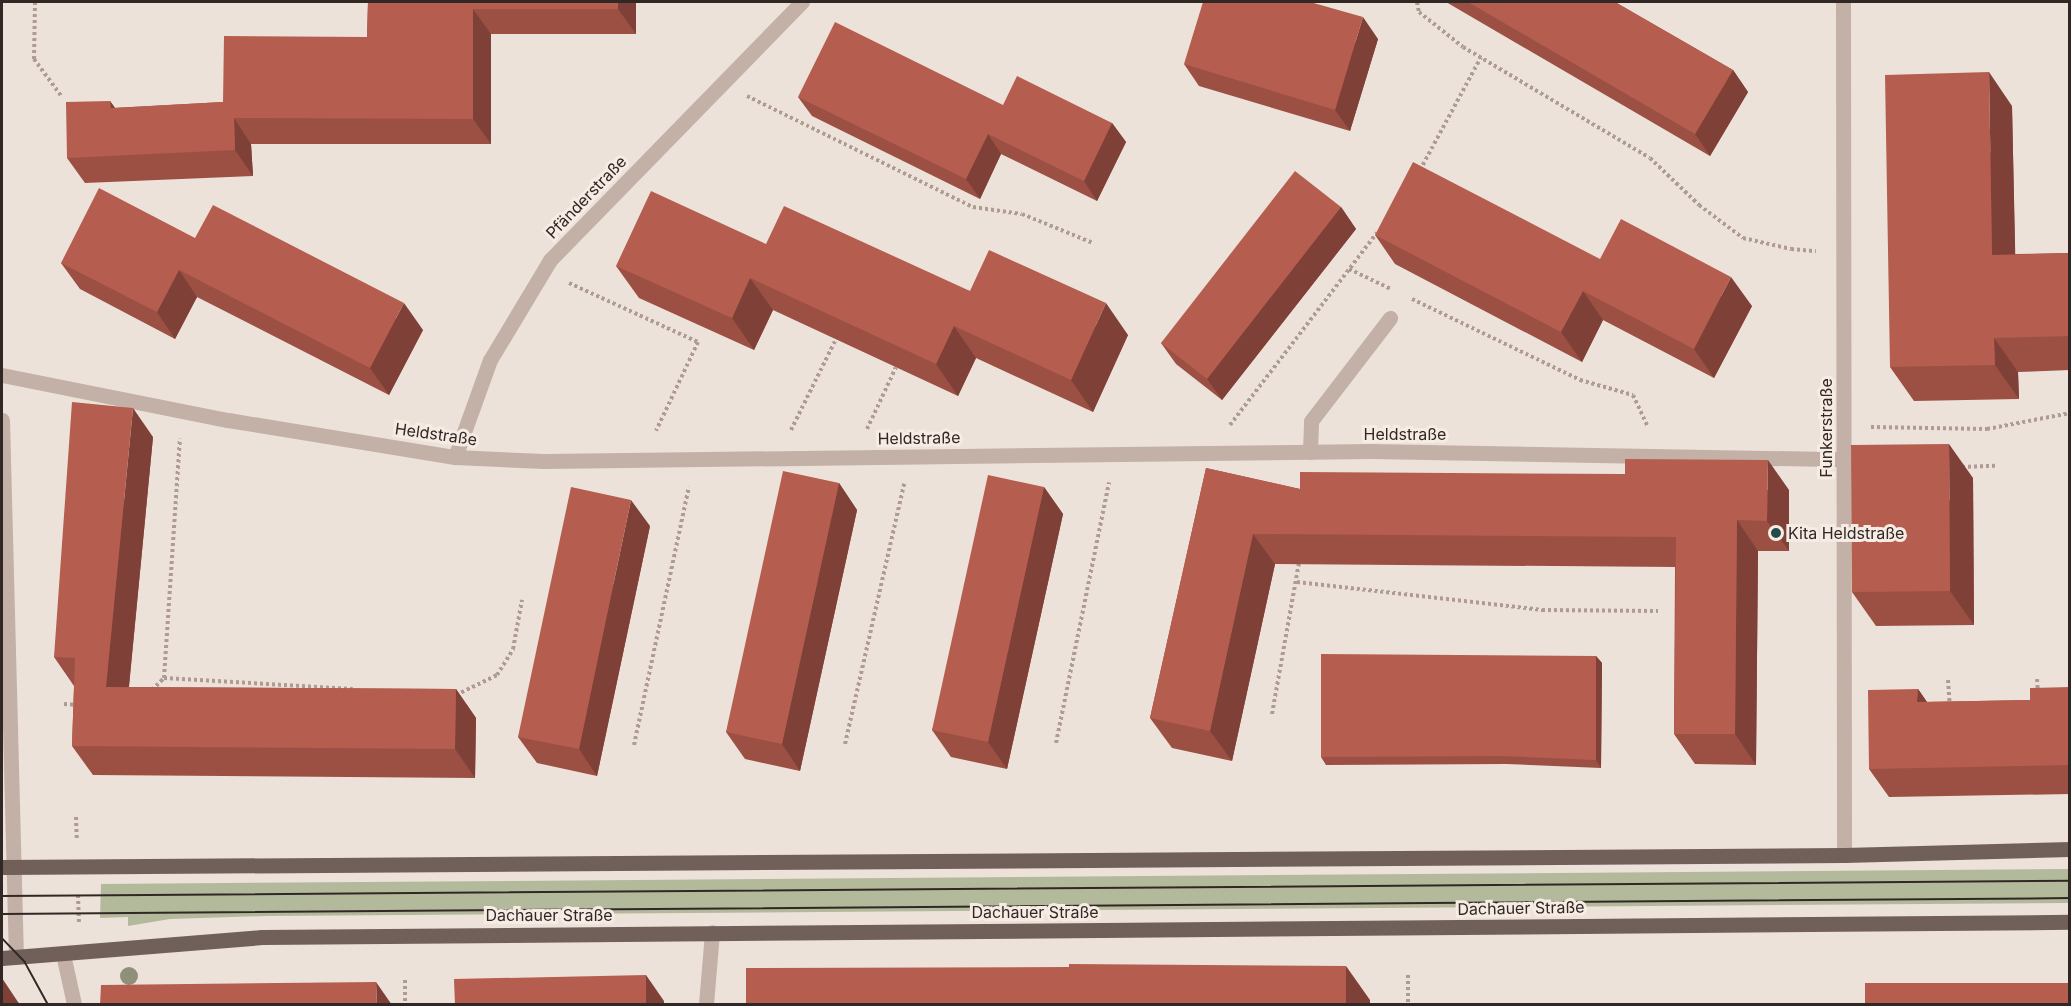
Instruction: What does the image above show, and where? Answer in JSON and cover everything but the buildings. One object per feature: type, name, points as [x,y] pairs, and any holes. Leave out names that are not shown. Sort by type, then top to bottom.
[{"type":"main road","points":[[7,867],[1844,855],[2070,849]]},
{"type":"main road","name":"Dachauer Straße","points":[[9,958],[262,937],[2070,922]]},
{"type":"street","name":"Pfänderstraße","points":[[455,457],[490,360],[550,260],[802,2]]},
{"type":"street","name":"Funkerstraße","points":[[1843,2],[1844,855]]},
{"type":"street","points":[[1310,452],[1311,421],[1390,318]]},
{"type":"street","name":"Heldstraße","points":[[2,375],[182,411],[455,457],[640,460],[1310,452],[1662,454],[1844,459]]},
{"type":"street","points":[[2,420],[9,958]]},
{"type":"street","points":[[706,1005],[712,932]]},
{"type":"street","points":[[63,954],[74,1005]]},
{"type":"path","points":[[35,2],[34,59],[62,97]]},
{"type":"path","points":[[1417,2],[1419,12],[1481,57],[1650,158],[1699,205],[1743,238],[1791,249],[1843,253]]},
{"type":"path","points":[[1418,173],[1481,57]]},
{"type":"path","points":[[723,84],[973,207],[1022,214],[1093,243]]},
{"type":"path","points":[[1210,453],[1378,231]]},
{"type":"path","points":[[1349,268],[1396,291]]},
{"type":"path","points":[[569,284],[698,342],[640,460]]},
{"type":"path","points":[[1406,296],[1580,380],[1633,395],[1662,454]]},
{"type":"path","points":[[777,458],[836,339]]},
{"type":"path","points":[[853,457],[896,367]]},
{"type":"path","points":[[148,694],[164,678],[182,411]]},
{"type":"path","points":[[1844,426],[1987,429],[2070,413]]},
{"type":"path","points":[[1056,743],[1115,454]]},
{"type":"path","points":[[844,744],[910,456]]},
{"type":"path","points":[[634,744],[696,459]]},
{"type":"path","points":[[1960,467],[1995,466]]},
{"type":"path","points":[[1272,714],[1297,582],[1300,550]]},
{"type":"path","points":[[1297,582],[1542,610],[1658,611]]},
{"type":"path","points":[[449,694],[460,695],[497,675],[513,649],[522,600]]},
{"type":"path","points":[[164,678],[359,689]]},
{"type":"path","points":[[2037,678],[2038,699]]},
{"type":"path","points":[[1948,680],[1950,710]]},
{"type":"path","points":[[64,704],[84,705]]},
{"type":"path","points":[[76,817],[81,952]]},
{"type":"path","points":[[1408,975],[1408,1005]]},
{"type":"path","points":[[405,980],[405,1005]]},
{"type":"green space","points":[[2069,869],[2069,903],[267,916],[170,919],[128,926],[128,917],[100,918],[101,884]]},
{"type":"tram line","points":[[2,896],[2070,881]]},
{"type":"tram line","points":[[2,914],[2070,898]]},
{"type":"tram line","points":[[2,938],[25,962],[48,1004]]},
{"type":"place","name":"Kita Heldstraße","points":[[1776,533]]}]
